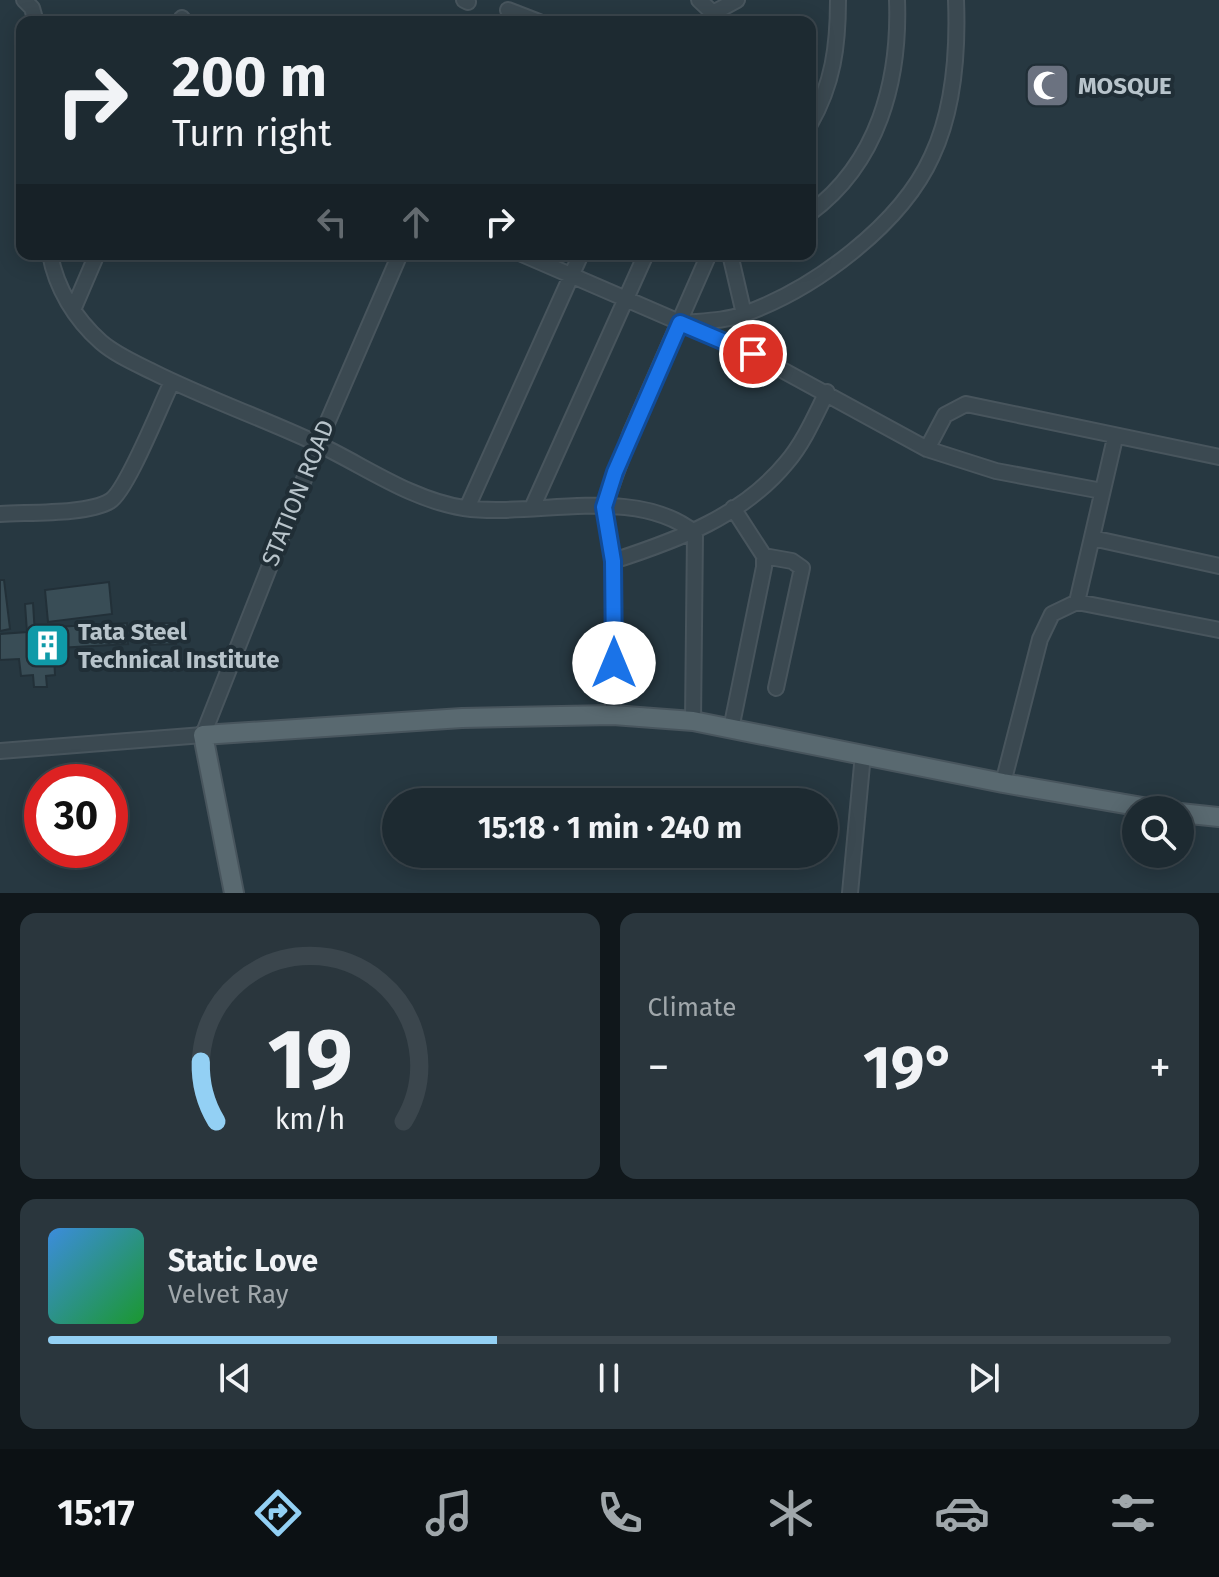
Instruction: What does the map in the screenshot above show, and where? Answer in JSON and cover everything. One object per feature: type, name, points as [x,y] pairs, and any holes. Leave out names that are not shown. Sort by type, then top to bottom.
[{"type":"main road","points":[[234,893],[203,735],[462,718],[613,715],[693,721],[1122,803]]},
{"type":"main road","points":[[1194,814],[1219,817]]},
{"type":"street","points":[[699,0],[712,16]]},
{"type":"street","points":[[717,16],[737,0]]},
{"type":"street","points":[[816,113],[826,95],[834,65],[838,0]]},
{"type":"street","points":[[816,208],[840,186],[864,154],[884,109],[899,39],[897,0]]},
{"type":"street","points":[[680,323],[744,314],[824,271],[874,235],[908,197],[932,156],[947,112],[955,60],[956,0]]},
{"type":"street","points":[[51,260],[73,310],[103,344],[172,382],[318,444],[412,492],[467,508],[604,507],[665,516],[695,533]]},
{"type":"street","points":[[73,310],[94,260]]},
{"type":"street","name":"STATION ROAD","points":[[203,735],[318,444],[397,260]]},
{"type":"street","points":[[536,260],[753,354],[927,449],[984,468],[1102,491]]},
{"type":"street","points":[[467,508],[578,260]]},
{"type":"street","points":[[532,508],[643,260]]},
{"type":"street","points":[[613,715],[613,561],[604,507],[615,472],[706,260]]},
{"type":"street","points":[[731,260],[744,314]]},
{"type":"street","points":[[0,514],[92,507],[109,502],[125,482],[172,382]]},
{"type":"street","points":[[613,561],[695,533],[766,485],[789,460],[827,392]]},
{"type":"street","points":[[927,449],[945,415],[966,404],[1115,438],[1219,457]]},
{"type":"street","points":[[1077,602],[1115,438]]},
{"type":"street","points":[[731,729],[764,556],[733,508]]},
{"type":"street","points":[[693,721],[695,533]]},
{"type":"street","points":[[1092,538],[1219,566]]},
{"type":"street","points":[[764,556],[792,561],[802,568],[776,688]]},
{"type":"street","points":[[1003,783],[1045,624],[1052,614],[1077,602],[1219,630]]},
{"type":"street","points":[[0,751],[203,735]]},
{"type":"street","points":[[852,891],[863,754]]},
{"type":"building","points":[[0,580],[4,580],[10,629],[0,631]]},
{"type":"building","points":[[109,582],[112,614],[48,622],[45,590]]},
{"type":"building","name":"Tata Steel Technical Institute","points":[[33,603],[35,635],[56,634],[55,627],[127,623],[128,644],[58,648],[59,656],[54,656],[55,675],[46,676],[47,687],[34,687],[33,675],[21,676],[19,659],[0,660],[0,634],[27,632],[25,604]]},
{"type":"building","points":[[149,623],[175,623],[176,644],[149,645]]},
{"type":"place","name":"MOSQUE","points":[[1047,86]]},
{"type":"place","name":"Tata Steel Technical Institute","points":[[47,646]]},
{"type":"route","points":[[614,663],[613,561],[604,507],[615,472],[656,376],[680,323],[753,354]]}]
